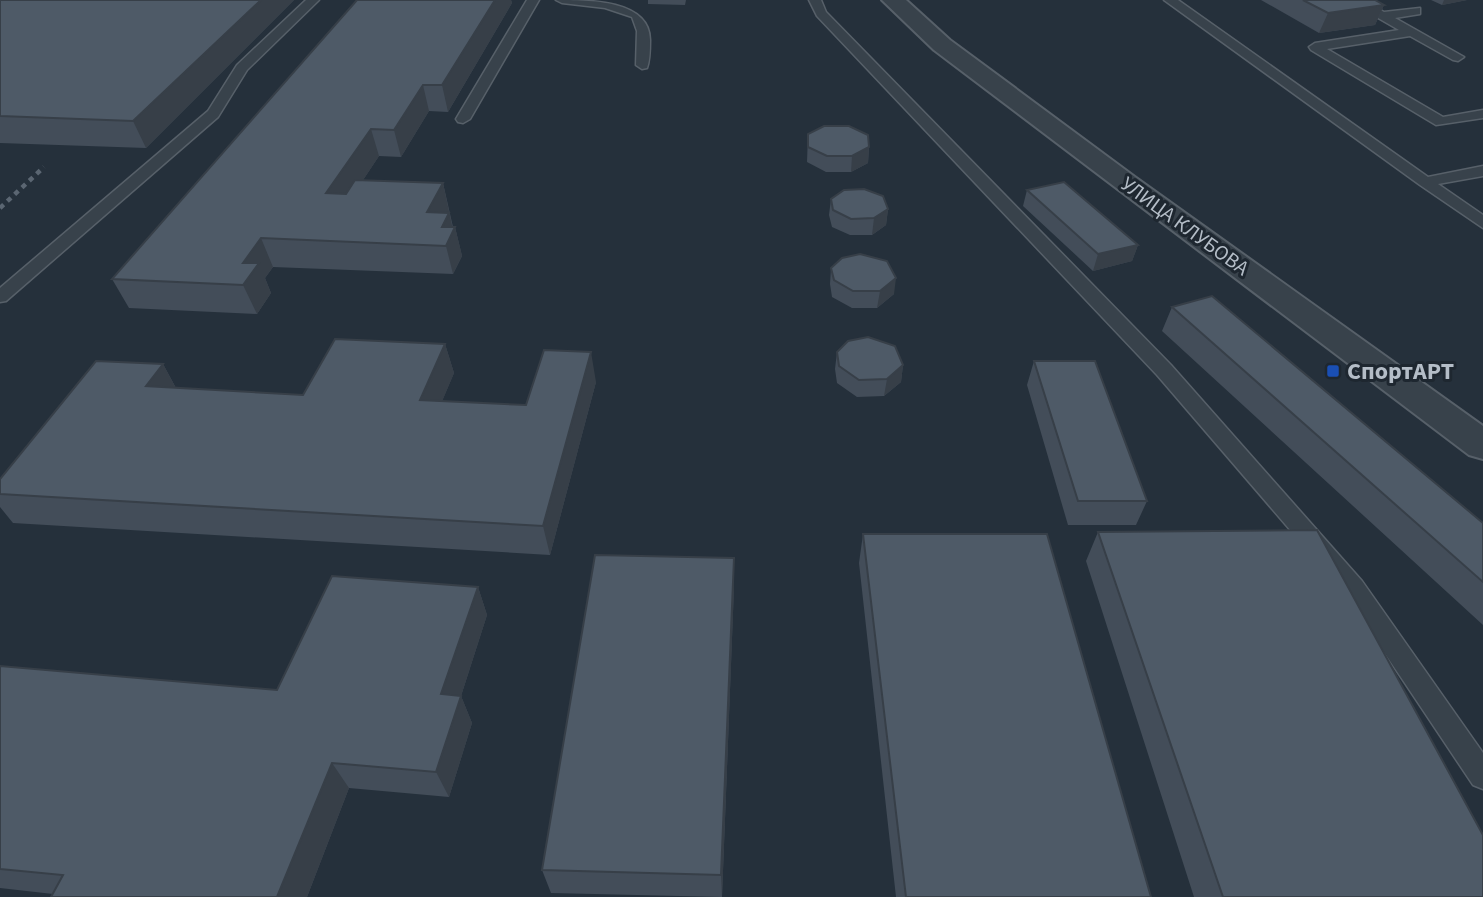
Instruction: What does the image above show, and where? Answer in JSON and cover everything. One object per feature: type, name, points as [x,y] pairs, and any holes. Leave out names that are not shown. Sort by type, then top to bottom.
[{"type":"street","name":"УЛИЦА КЛУБОВА","points":[[893,0],[942,45],[1125,183],[1483,445]]},
{"type":"lane","points":[[0,297],[213,114],[242,68],[313,0]]},
{"type":"lane","points":[[463,119],[533,0]]},
{"type":"lane","points":[[562,0],[620,7],[636,14],[642,23],[642,65]]},
{"type":"lane","points":[[816,0],[821,13],[1164,370],[1354,588],[1483,776]]},
{"type":"lane","points":[[1170,0],[1483,223]]},
{"type":"lane","points":[[1353,0],[1458,57]]},
{"type":"lane","points":[[1383,16],[1416,11]]},
{"type":"lane","points":[[1411,32],[1315,47],[1441,122],[1483,114]]},
{"type":"lane","points":[[1425,182],[1483,171]]},
{"type":"building","points":[[0,0],[261,0],[133,121],[0,116]]},
{"type":"building","points":[[357,0],[495,0],[442,85],[423,85],[394,130],[371,129],[326,193],[346,194],[355,180],[443,183],[427,212],[449,213],[442,227],[455,227],[446,246],[261,238],[243,263],[259,263],[243,285],[112,279]]},
{"type":"building","points":[[1303,0],[1375,0],[1384,5],[1328,13]]},
{"type":"building","points":[[824,126],[849,126],[868,135],[869,147],[852,156],[827,156],[808,147],[808,134]]},
{"type":"building","points":[[1064,182],[1138,245],[1098,254],[1027,190]]},
{"type":"building","points":[[864,189],[883,196],[888,209],[874,218],[851,219],[833,210],[831,199],[844,190]]},
{"type":"building","points":[[860,254],[887,261],[896,278],[880,291],[853,291],[834,280],[831,268],[842,258]]},
{"type":"building","points":[[1212,296],[1483,523],[1483,582],[1172,307]]},
{"type":"building","points":[[868,337],[895,346],[903,365],[887,379],[859,380],[839,366],[837,352],[848,341]]},
{"type":"building","points":[[335,339],[445,344],[420,400],[526,405],[544,350],[591,352],[543,526],[0,494],[0,479],[96,361],[163,364],[146,386],[303,395]]},
{"type":"building","points":[[1034,361],[1095,361],[1147,501],[1078,501]]},
{"type":"building","points":[[1317,530],[1483,835],[1483,897],[1223,897],[1098,532]]},
{"type":"building","points":[[863,534],[1047,534],[1151,897],[906,897]]},
{"type":"building","points":[[595,555],[734,558],[721,875],[542,870]]},
{"type":"building","points":[[332,576],[478,587],[441,694],[461,696],[436,772],[332,763],[277,897],[51,897],[63,875],[0,869],[0,666],[277,690]]},
{"type":"railway","points":[[0,208],[44,167]]},
{"type":"place","name":"СпортАРТ","points":[[1333,371]]}]
